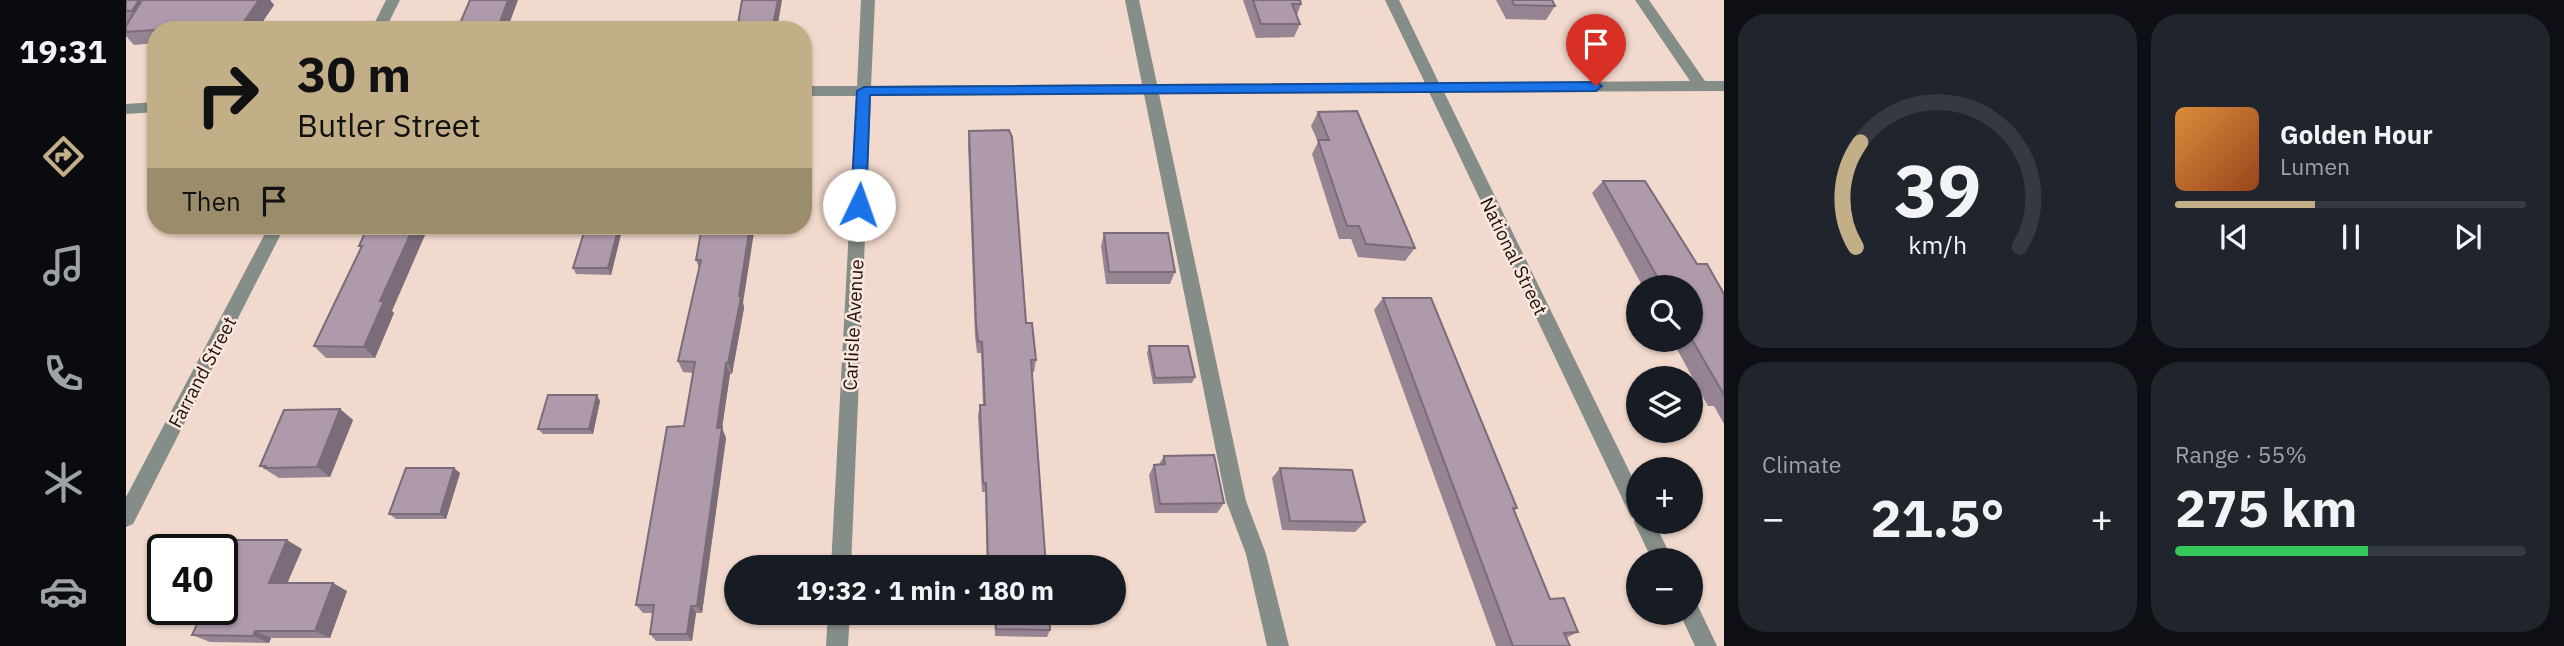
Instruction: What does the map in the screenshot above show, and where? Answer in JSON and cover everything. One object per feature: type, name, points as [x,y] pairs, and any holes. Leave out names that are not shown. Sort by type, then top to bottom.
[{"type":"street","points":[[382,21],[393,0]]},
{"type":"street","name":"Carlisle Avenue","points":[[842,555],[868,0]]},
{"type":"street","points":[[1132,0],[1236,501],[1256,554],[1278,646]]},
{"type":"street","name":"National Street","points":[[1392,0],[1626,485]]},
{"type":"street","points":[[1642,0],[1701,86]]},
{"type":"street","points":[[812,91],[1724,86]]},
{"type":"street","points":[[126,109],[147,108]]},
{"type":"street","name":"Farrand Street","points":[[126,517],[272,235]]},
{"type":"street","points":[[837,646],[838,625]]},
{"type":"street","points":[[1696,625],[1706,646]]},
{"type":"building","points":[[126,0],[139,0],[132,11],[126,11]]},
{"type":"building","points":[[142,0],[259,0],[244,21],[147,21],[147,31],[126,32],[126,26]]},
{"type":"building","points":[[470,0],[508,0],[500,21],[461,21]]},
{"type":"building","points":[[742,0],[778,0],[774,21],[738,21]]},
{"type":"building","points":[[1253,0],[1300,0],[1301,4],[1292,4],[1300,24],[1261,24]]},
{"type":"building","points":[[1512,0],[1552,0],[1555,6],[1514,5]]},
{"type":"building","points":[[1357,111],[1415,248],[1366,244],[1359,226],[1347,226],[1318,140],[1329,140],[1318,112]]},
{"type":"building","points":[[1009,130],[1012,137],[1026,323],[1032,323],[1036,360],[1031,360],[1045,555],[988,555],[980,405],[985,405],[982,342],[978,341],[976,324],[969,131]]},
{"type":"building","points":[[1603,181],[1645,181],[1697,264],[1707,264],[1724,294],[1724,395],[1699,352],[1703,352],[1703,275],[1656,275]]},
{"type":"building","points":[[1104,233],[1168,233],[1175,272],[1109,272]]},
{"type":"building","points":[[364,235],[410,235],[380,301],[384,301],[364,347],[314,346],[362,246],[359,246]]},
{"type":"building","points":[[583,235],[617,235],[608,268],[573,268]]},
{"type":"building","points":[[700,235],[749,235],[739,296],[741,297],[726,363],[717,428],[722,427],[697,606],[691,606],[687,634],[650,634],[654,605],[636,605],[667,427],[684,426],[695,362],[678,361],[701,260],[696,260]]},
{"type":"building","points":[[1383,298],[1431,298],[1517,508],[1513,508],[1550,599],[1564,598],[1578,632],[1564,633],[1570,646],[1513,646]]},
{"type":"building","points":[[1149,346],[1188,346],[1195,377],[1155,378]]},
{"type":"building","points":[[548,395],[597,395],[589,429],[538,429]]},
{"type":"building","points":[[340,409],[317,467],[260,466],[284,410]]},
{"type":"building","points":[[1214,455],[1224,503],[1160,504],[1154,465],[1165,464],[1164,456]]},
{"type":"building","points":[[406,468],[454,468],[440,514],[389,514]]},
{"type":"building","points":[[1280,468],[1352,470],[1365,522],[1290,521]]},
{"type":"building","points":[[238,540],[287,540],[269,583],[333,583],[315,631],[255,631],[253,636],[192,635],[197,625],[238,625]]},
{"type":"building","points":[[996,625],[1050,625],[1050,630],[996,629]]},
{"type":"route","points":[[859,205],[864,91],[1596,86]]}]
